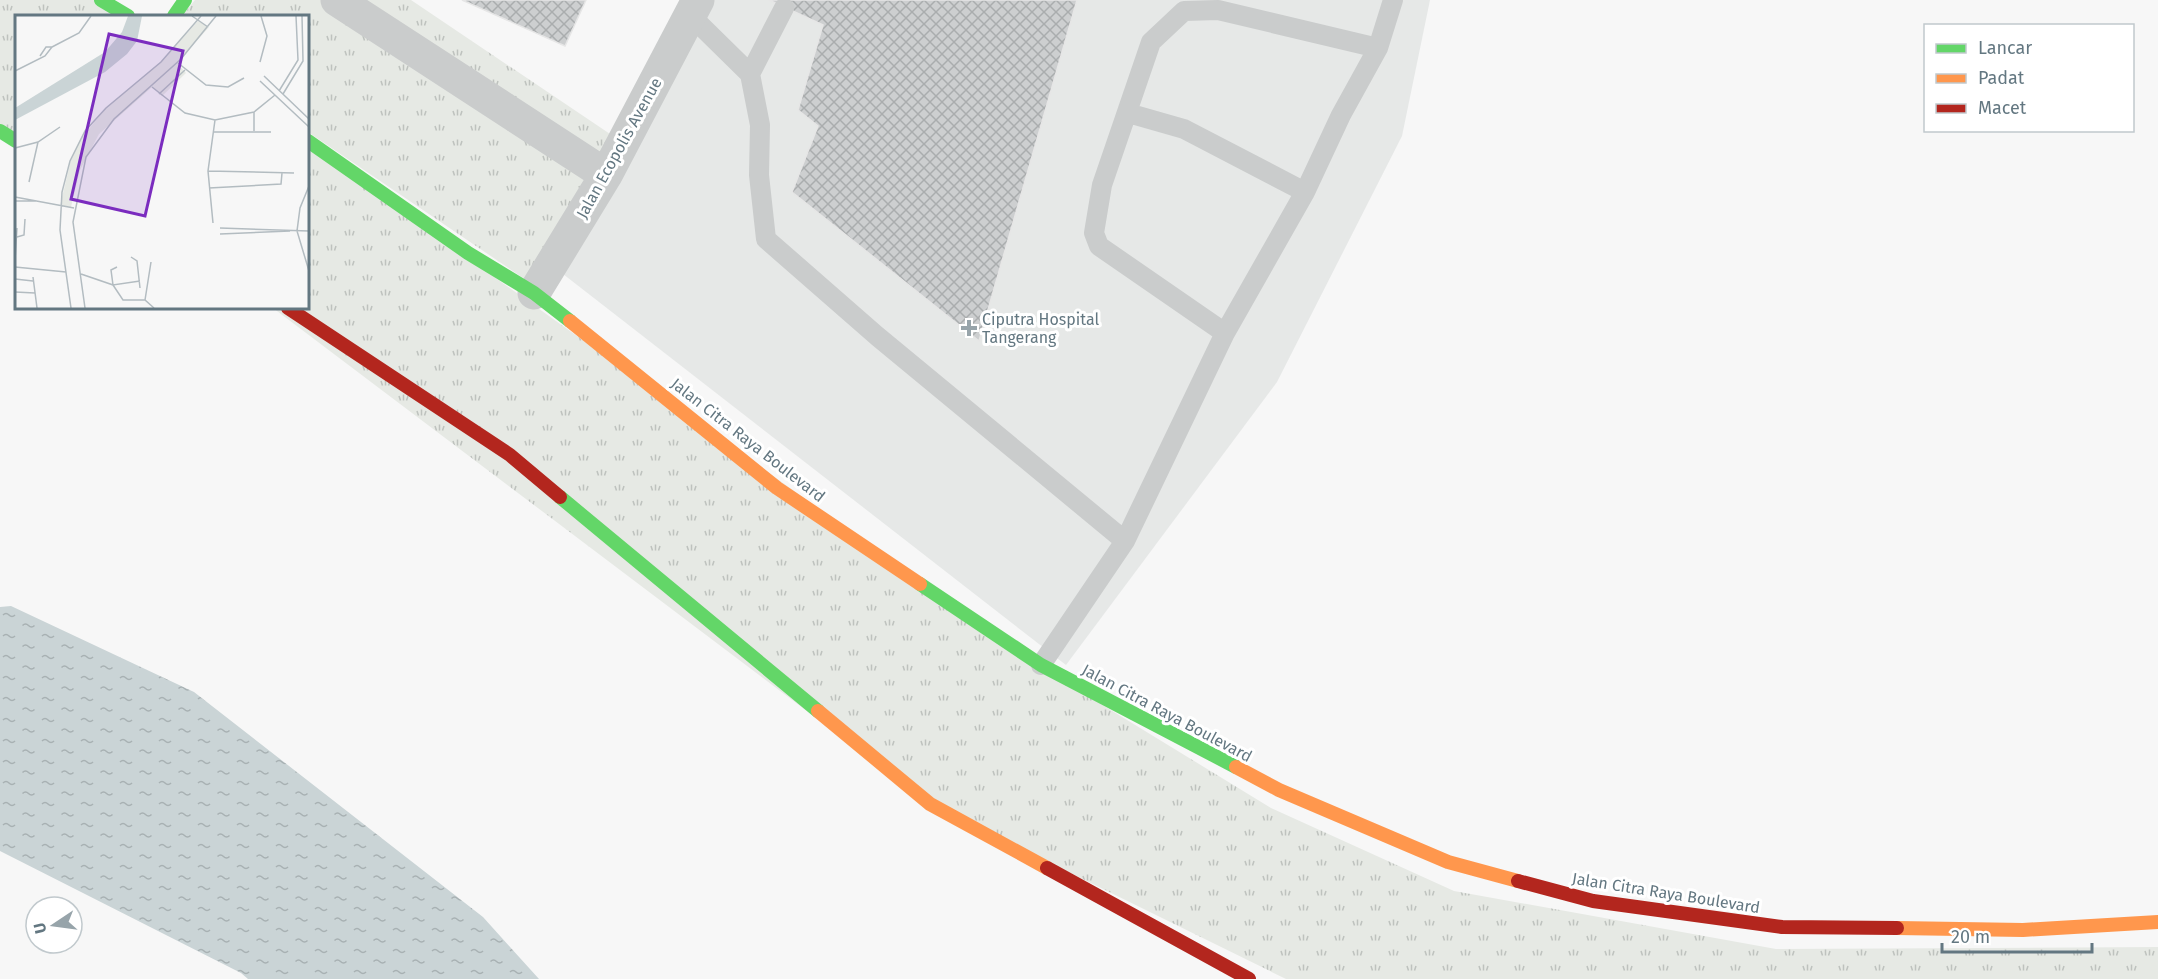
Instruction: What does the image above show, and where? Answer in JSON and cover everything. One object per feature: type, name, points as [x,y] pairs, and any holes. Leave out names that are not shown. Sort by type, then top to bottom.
[{"type":"main road","points":[[101,0],[126,15]]},
{"type":"main road","points":[[175,15],[185,0]]},
{"type":"main road","points":[[0,131],[15,140]]},
{"type":"main road","name":"Jalan Citra Raya Boulevard","points":[[309,142],[468,253],[534,293],[777,488],[1041,665],[1279,790],[1448,862],[1593,901],[1782,927],[2023,930],[2158,922]]},
{"type":"main road","points":[[290,309],[510,455],[930,804],[1249,979]]},
{"type":"street","points":[[338,0],[606,175]]},
{"type":"street","name":"Jalan Ecopolis Avenue","points":[[534,293],[606,175],[695,8]]},
{"type":"lane","points":[[1041,665],[1125,540],[1226,333],[1305,192],[1341,115],[1378,48],[1393,0]]},
{"type":"lane","points":[[695,8],[750,74],[760,125],[759,175],[766,239],[877,336],[1125,540]]},
{"type":"lane","points":[[750,74],[784,8]]},
{"type":"lane","points":[[1226,333],[1099,246],[1094,232],[1102,185],[1151,42],[1184,11],[1218,10],[1378,48]]},
{"type":"lane","points":[[1128,113],[1185,129],[1305,192]]},
{"type":"shaded area","name":"Ciputra Hospital Tangerang","points":[[711,0],[1430,0],[1402,136],[1277,382],[1066,665],[563,274]]},
{"type":"green space","points":[[0,0],[96,0],[121,15],[15,15],[15,140],[0,132]]},
{"type":"green space","points":[[195,0],[411,0],[619,140],[532,284],[309,133],[309,15],[183,15]]},
{"type":"green space","points":[[309,145],[1042,668],[1271,808],[1454,891],[1776,949],[2158,947],[2158,979],[1286,979],[930,804],[274,309],[309,309]]},
{"type":"water","points":[[11,606],[194,692],[483,917],[539,979],[248,979],[241,973],[0,851],[0,607]]},
{"type":"building","points":[[462,0],[586,0],[565,46]]},
{"type":"building","points":[[769,0],[1077,0],[979,341],[792,192],[818,126],[798,110],[823,25]]},
{"type":"traffic: fast","points":[[101,0],[126,15]]},
{"type":"traffic: fast","points":[[175,15],[185,0]]},
{"type":"traffic: fast","points":[[0,131],[15,140]]},
{"type":"traffic: fast","points":[[309,142],[468,253],[534,293],[570,321]]},
{"type":"traffic: fast","points":[[560,497],[818,711]]},
{"type":"traffic: fast","points":[[920,584],[1041,665],[1236,767]]},
{"type":"traffic: slow","points":[[570,321],[777,488],[920,584]]},
{"type":"traffic: slow","points":[[818,711],[930,804],[1047,868]]},
{"type":"traffic: slow","points":[[1236,767],[1279,790],[1448,862],[1518,881]]},
{"type":"traffic: slow","points":[[1897,928],[2023,930],[2158,922]]},
{"type":"traffic: jam","points":[[290,309],[510,455],[560,497]]},
{"type":"traffic: jam","points":[[1047,868],[1249,979]]},
{"type":"traffic: jam","points":[[1518,881],[1593,901],[1782,927],[1897,928]]},
{"type":"place","name":"Ciputra Hospital Tangerang","points":[[969,328]]}]
